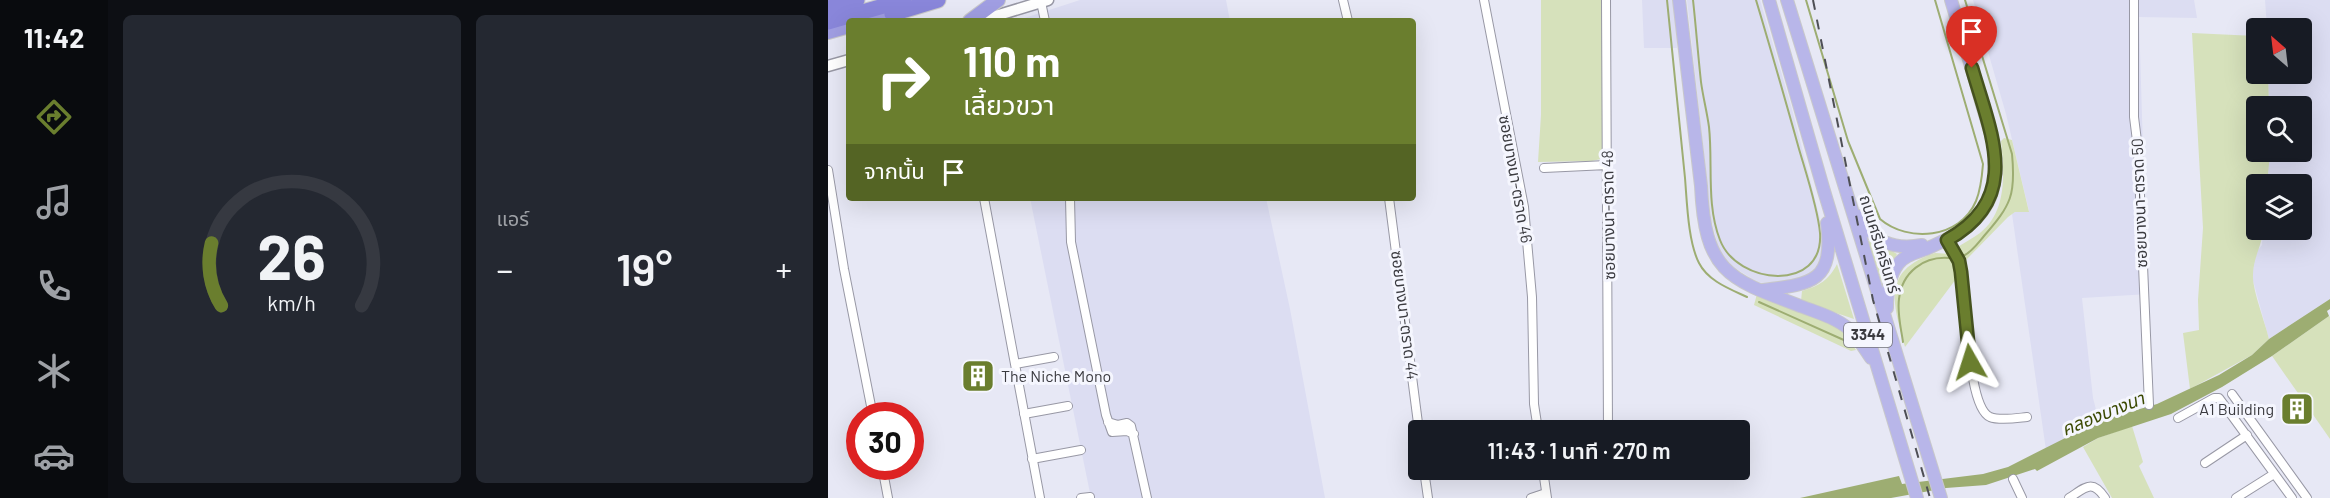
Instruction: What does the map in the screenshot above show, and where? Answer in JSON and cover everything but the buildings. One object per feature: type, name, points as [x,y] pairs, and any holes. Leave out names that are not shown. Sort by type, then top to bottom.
[{"type":"highway","points":[[828,8],[857,0]]},
{"type":"highway","points":[[828,22],[904,0]]},
{"type":"highway","points":[[876,18],[937,0]]},
{"type":"highway","points":[[974,18],[998,0]]},
{"type":"highway","points":[[828,32],[846,27]]},
{"type":"main road","points":[[1679,0],[1703,217],[1708,241],[1718,263],[1739,280],[1758,290],[1834,319],[1848,328],[1857,337],[1879,371]]},
{"type":"main road","name":"3344","points":[[1769,0],[1917,498]]},
{"type":"main road","name":"ถนนศรีนครินทร์","points":[[1787,0],[1941,498]]},
{"type":"main road","points":[[1887,320],[1887,293],[1898,263],[1909,254],[1944,241],[1971,225],[1991,196],[1996,161],[1989,128],[1951,0]]},
{"type":"main road","points":[[989,18],[1045,1]]},
{"type":"main road","points":[[828,66],[846,61]]},
{"type":"main road","points":[[1758,290],[1798,286],[1814,279],[1826,267],[1830,246],[1824,191]]},
{"type":"main road","points":[[1848,194],[1863,222],[1882,242],[1911,247],[1944,241]]},
{"type":"street","points":[[1343,0],[1347,18]]},
{"type":"street","name":"ซอยบางนา-ตราด 46","points":[[1484,0],[1524,207],[1532,297],[1534,404],[1536,420]]},
{"type":"street","name":"ซอยบางนา-ตราด 48","points":[[1606,0],[1608,420]]},
{"type":"street","name":"ซอยบางนา-ตราด 50","points":[[2134,0],[2134,117],[2149,405]]},
{"type":"street","points":[[1045,1],[1046,18]]},
{"type":"street","points":[[1544,168],[1607,165]]},
{"type":"street","points":[[828,170],[844,269],[870,402]]},
{"type":"street","points":[[985,201],[1040,498]]},
{"type":"street","points":[[1070,201],[1071,242],[1098,384],[1108,422],[1111,425],[1130,424],[1147,498]]},
{"type":"street","name":"ซอยบางนา-ตราด 44","points":[[1389,201],[1418,420]]},
{"type":"street","points":[[1944,241],[1959,261],[1971,372],[1983,410],[1993,418],[2027,417]]},
{"type":"street","points":[[1015,364],[1054,357]]},
{"type":"street","points":[[2232,394],[2307,498]]},
{"type":"street","points":[[2178,417],[2214,398],[2222,400],[2292,498]]},
{"type":"street","points":[[1024,414],[1068,406]]},
{"type":"street","points":[[2205,463],[2247,435]]},
{"type":"street","points":[[1032,459],[1081,450]]},
{"type":"street","points":[[2236,498],[2274,474]]},
{"type":"street","points":[[2013,479],[2022,498]]},
{"type":"street","points":[[885,480],[888,498]]},
{"type":"street","points":[[1425,480],[1428,498]]},
{"type":"street","points":[[1531,498],[1547,496],[1545,480]]},
{"type":"street","points":[[2069,498],[2094,486],[2105,498]]},
{"type":"shaded area","points":[[1080,0],[1226,0],[1229,18],[1024,18]]},
{"type":"shaded area","points":[[1541,0],[1602,0],[1603,152],[1601,159],[1538,162],[1541,115]]},
{"type":"shaded area","points":[[1642,0],[1673,0],[1678,23],[1677,48],[1644,48]]},
{"type":"shaded area","points":[[1687,0],[1760,0],[1792,109],[1822,227],[1823,251],[1819,264],[1809,274],[1795,281],[1759,283],[1730,265],[1719,250],[1711,218]]},
{"type":"shaded area","points":[[1973,0],[2194,0],[2197,18],[2139,17],[2149,294],[2082,298],[2093,398],[2099,421],[2046,450],[2012,214],[2029,211],[2006,114]]},
{"type":"shaded area","points":[[2265,0],[2330,0],[2330,299],[2269,339],[2252,277],[2255,254],[2262,245],[2262,240],[2312,240],[2312,174],[2268,174],[2269,162],[2312,162],[2312,96],[2269,96],[2268,84],[2312,84],[2312,18],[2266,18]]},
{"type":"shaded area","points":[[2192,33],[2246,36],[2246,84],[2268,84],[2269,96],[2246,96],[2246,162],[2269,162],[2268,174],[2246,174],[2246,240],[2261,240],[2254,263],[2253,281],[2269,339],[2252,355],[2190,389],[2183,333],[2199,330],[2198,300],[2203,228]]},
{"type":"shaded area","points":[[2004,138],[2012,140],[2029,212],[2015,212],[2008,217],[1965,261],[1956,248],[1980,233],[1989,224],[2000,202],[2003,177],[2001,141]]},
{"type":"shaded area","points":[[1031,201],[1267,201],[1290,309],[1325,498],[1091,498]]},
{"type":"shaded area","points":[[1872,240],[1897,254],[1885,272],[1882,283],[1868,242]]},
{"type":"shaded area","points":[[1935,253],[1951,254],[1956,279],[1905,347],[1897,316],[1895,290],[1906,269],[1918,260]]},
{"type":"shaded area","points":[[1837,264],[1854,319],[1801,301],[1802,291],[1823,282]]},
{"type":"shaded area","points":[[1757,294],[1841,328],[1856,350],[1851,351],[1754,305]]},
{"type":"shaded area","points":[[2330,299],[2330,309],[2327,311],[2329,316],[2272,356],[2222,387],[2171,414],[2098,438],[2037,471],[2035,469],[1986,485],[1946,488],[1891,498],[1800,498],[1899,476],[1902,484],[1983,474],[2008,467],[2099,421],[2157,404],[2219,375],[2252,355],[2269,339]]},
{"type":"shaded area","points":[[2330,317],[2330,439],[2272,356]]},
{"type":"shaded area","points":[[2132,426],[2143,462],[2139,466],[2154,498],[2112,498],[2083,447],[2098,438]]},
{"type":"waterway","points":[[1667,0],[1692,244],[1699,263],[1708,275],[1720,284],[1747,297]]},
{"type":"waterway","points":[[1693,0],[1701,82],[1709,127],[1711,198],[1720,240],[1729,255],[1743,266],[1760,273],[1778,276],[1795,273],[1808,266],[1818,252],[1820,233],[1811,191],[1756,0]]},
{"type":"waterway","points":[[1806,0],[1848,141],[1880,219],[1892,227],[1918,234],[1946,230],[1958,223],[1968,214],[1976,201],[1982,178],[1983,164],[1935,0]]},
{"type":"waterway","points":[[1963,256],[1975,247],[2006,207],[2010,199],[2013,180],[2012,154],[1965,0]]},
{"type":"waterway","points":[[1903,342],[1899,304],[1901,289],[1905,281],[1923,263],[1949,258]]},
{"type":"waterway","points":[[1759,302],[1846,341]]},
{"type":"railway","points":[[1813,0],[1873,300],[1930,498]]},
{"type":"place","name":"The Niche Mono","points":[[978,376]]},
{"type":"place","name":"A1 Building","points":[[2297,409]]},
{"type":"route","points":[[1970,362],[1959,261],[1947,240],[1971,225],[1980,214],[1991,196],[1996,161],[1972,68]]},
{"type":"water label","name":"คลองบางนา","points":[[2103,414]]}]
